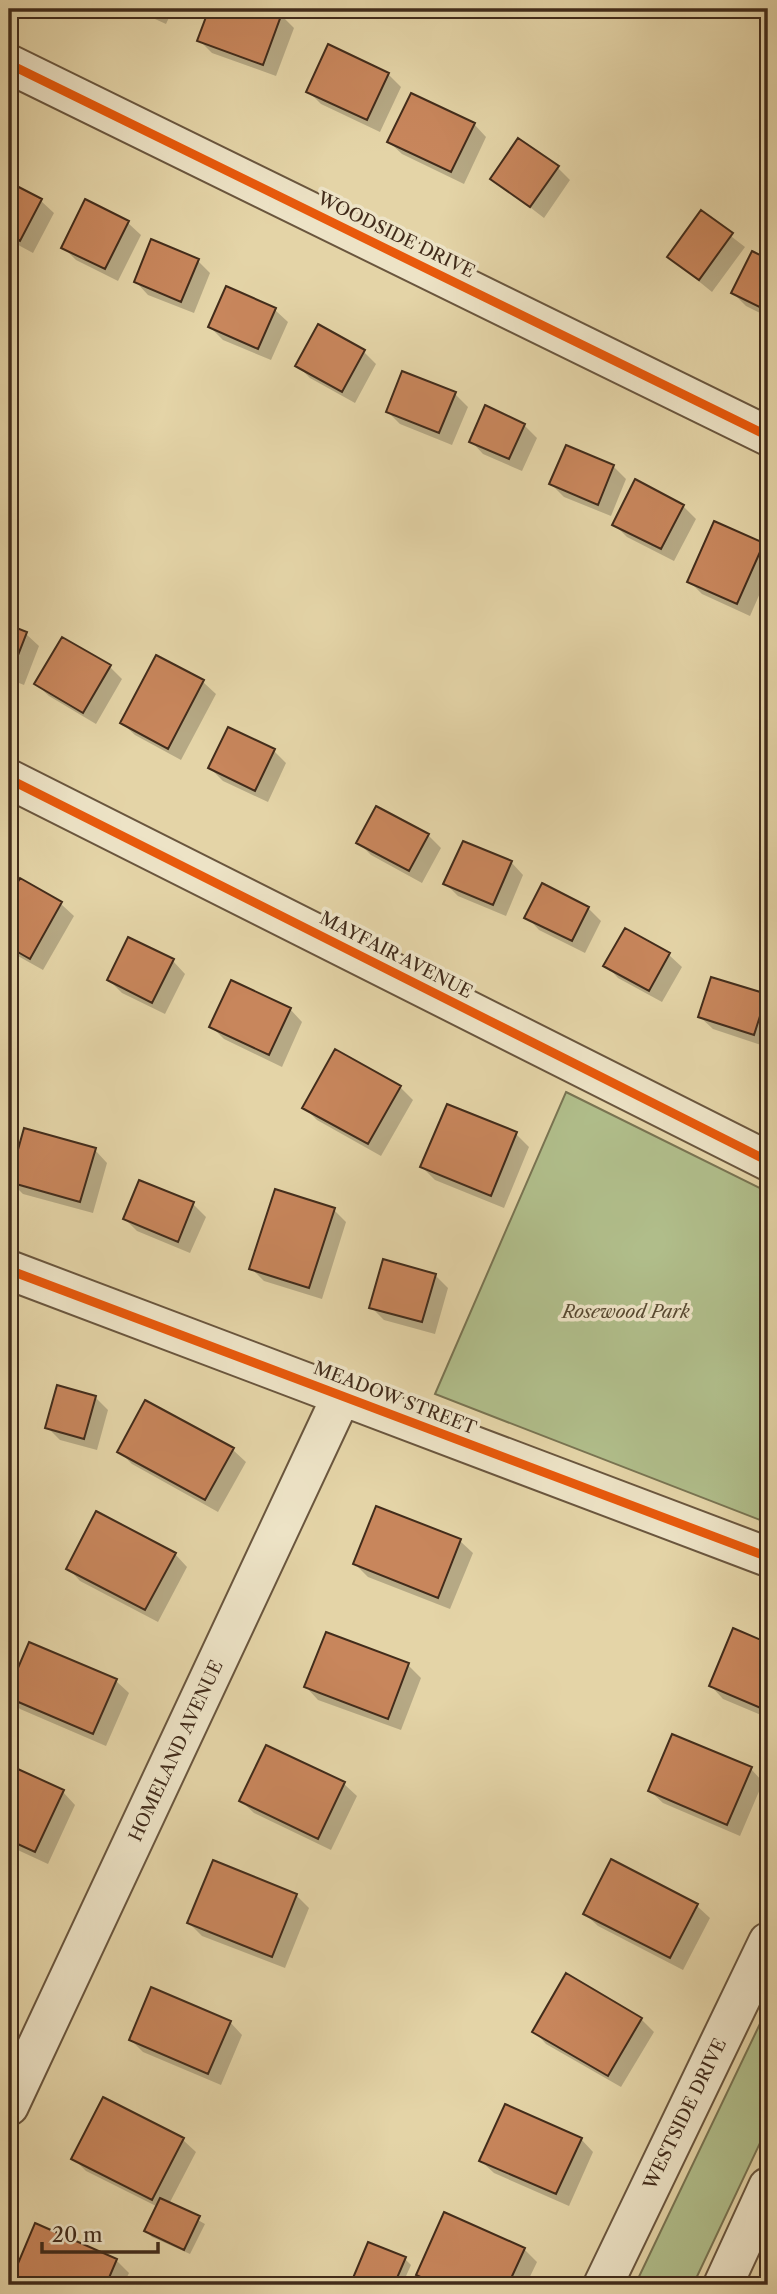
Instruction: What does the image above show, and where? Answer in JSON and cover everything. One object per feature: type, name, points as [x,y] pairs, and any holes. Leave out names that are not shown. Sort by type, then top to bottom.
[{"type":"street","name":"WOODSIDE DRIVE","points":[[9,64],[768,436]]},
{"type":"street","name":"MAYFAIR AVENUE","points":[[9,779],[768,1160]]},
{"type":"street","name":"MEADOW STREET","points":[[9,1270],[768,1558]]},
{"type":"street","name":"HOMELAND AVENUE","points":[[9,2106],[342,1395]]},
{"type":"street","name":"WESTSIDE DRIVE","points":[[603,2285],[768,1942]]},
{"type":"street","points":[[723,2285],[768,2187]]},
{"type":"green space","name":"Rosewood Park","points":[[566,1092],[768,1192],[768,1523],[435,1394]]},
{"type":"green space","points":[[768,2007],[768,2126],[693,2285],[635,2285]]},
{"type":"building","points":[[209,9],[270,9],[282,13],[263,65],[197,41]]},
{"type":"building","points":[[328,44],[389,73],[367,120],[306,92]]},
{"type":"building","points":[[411,93],[475,123],[451,172],[387,142]]},
{"type":"building","points":[[518,138],[559,166],[530,207],[490,179]]},
{"type":"building","points":[[9,182],[42,199],[20,241],[9,235]]},
{"type":"building","points":[[85,199],[129,221],[105,269],[61,248]]},
{"type":"building","points":[[701,210],[733,233],[699,280],[667,257]]},
{"type":"building","points":[[151,239],[199,259],[181,302],[134,282]]},
{"type":"building","points":[[752,251],[768,259],[768,311],[731,293]]},
{"type":"building","points":[[226,286],[276,308],[258,349],[208,327]]},
{"type":"building","points":[[318,324],[365,350],[342,392],[295,366]]},
{"type":"building","points":[[402,371],[456,392],[439,433],[386,412]]},
{"type":"building","points":[[485,405],[525,424],[509,459],[469,442]]},
{"type":"building","points":[[566,445],[614,465],[598,505],[549,484]]},
{"type":"building","points":[[635,479],[684,505],[661,549],[612,525]]},
{"type":"building","points":[[714,521],[764,543],[737,604],[687,582]]},
{"type":"building","points":[[9,625],[27,632],[11,673],[9,672]]},
{"type":"building","points":[[62,637],[111,665],[83,713],[34,684]]},
{"type":"building","points":[[156,655],[204,680],[168,749],[120,723]]},
{"type":"building","points":[[228,727],[275,749],[255,791],[208,768]]},
{"type":"building","points":[[376,806],[429,834],[409,871],[356,843]]},
{"type":"building","points":[[463,841],[512,861],[493,905],[443,884]]},
{"type":"building","points":[[20,878],[62,902],[30,959],[9,947],[9,898]]},
{"type":"building","points":[[542,883],[589,907],[572,941],[524,918]]},
{"type":"building","points":[[625,928],[670,953],[649,991],[603,966]]},
{"type":"building","points":[[128,937],[174,959],[152,1003],[107,980]]},
{"type":"building","points":[[711,977],[767,994],[754,1035],[698,1017]]},
{"type":"building","points":[[231,980],[291,1008],[269,1055],[209,1027]]},
{"type":"building","points":[[335,1049],[401,1086],[368,1144],[302,1108]]},
{"type":"building","points":[[447,1104],[517,1132],[491,1196],[420,1167]]},
{"type":"building","points":[[24,1128],[96,1148],[80,1202],[9,1182]]},
{"type":"building","points":[[139,1180],[194,1202],[178,1242],[123,1219]]},
{"type":"building","points":[[275,1189],[335,1208],[309,1288],[249,1269]]},
{"type":"building","points":[[383,1259],[436,1274],[422,1322],[369,1308]]},
{"type":"building","points":[[57,1385],[96,1396],[84,1439],[45,1428]]},
{"type":"building","points":[[145,1400],[234,1448],[205,1500],[117,1452]]},
{"type":"building","points":[[376,1506],[461,1539],[438,1598],[353,1564]]},
{"type":"building","points":[[96,1511],[176,1553],[145,1610],[66,1569]]},
{"type":"building","points":[[733,1628],[768,1643],[768,1711],[709,1686]]},
{"type":"building","points":[[326,1632],[409,1663],[388,1719],[304,1687]]},
{"type":"building","points":[[29,1642],[117,1679],[93,1734],[9,1698],[9,1689]]},
{"type":"building","points":[[672,1734],[752,1767],[727,1825],[648,1791]]},
{"type":"building","points":[[266,1745],[345,1782],[318,1839],[239,1801]]},
{"type":"building","points":[[9,1765],[64,1790],[35,1852],[9,1840]]},
{"type":"building","points":[[611,1859],[698,1904],[670,1958],[583,1914]]},
{"type":"building","points":[[213,1860],[297,1894],[272,1957],[187,1923]]},
{"type":"building","points":[[566,1973],[642,2018],[608,2076],[532,2032]]},
{"type":"building","points":[[151,1987],[231,2021],[208,2074],[129,2040]]},
{"type":"building","points":[[103,2097],[184,2138],[152,2200],[71,2159]]},
{"type":"building","points":[[505,2104],[582,2138],[556,2194],[479,2161]]},
{"type":"building","points":[[160,2198],[200,2216],[184,2250],[144,2231]]},
{"type":"building","points":[[444,2212],[525,2248],[508,2285],[439,2285],[416,2275]]},
{"type":"building","points":[[35,2223],[117,2259],[106,2285],[23,2285],[11,2280]]},
{"type":"building","points":[[368,2242],[406,2257],[394,2285],[370,2285],[353,2278]]},
{"type":"cycle path","points":[[9,64],[768,436]]},
{"type":"cycle path","points":[[9,779],[768,1161]]},
{"type":"cycle path","points":[[9,1270],[768,1557]]}]
